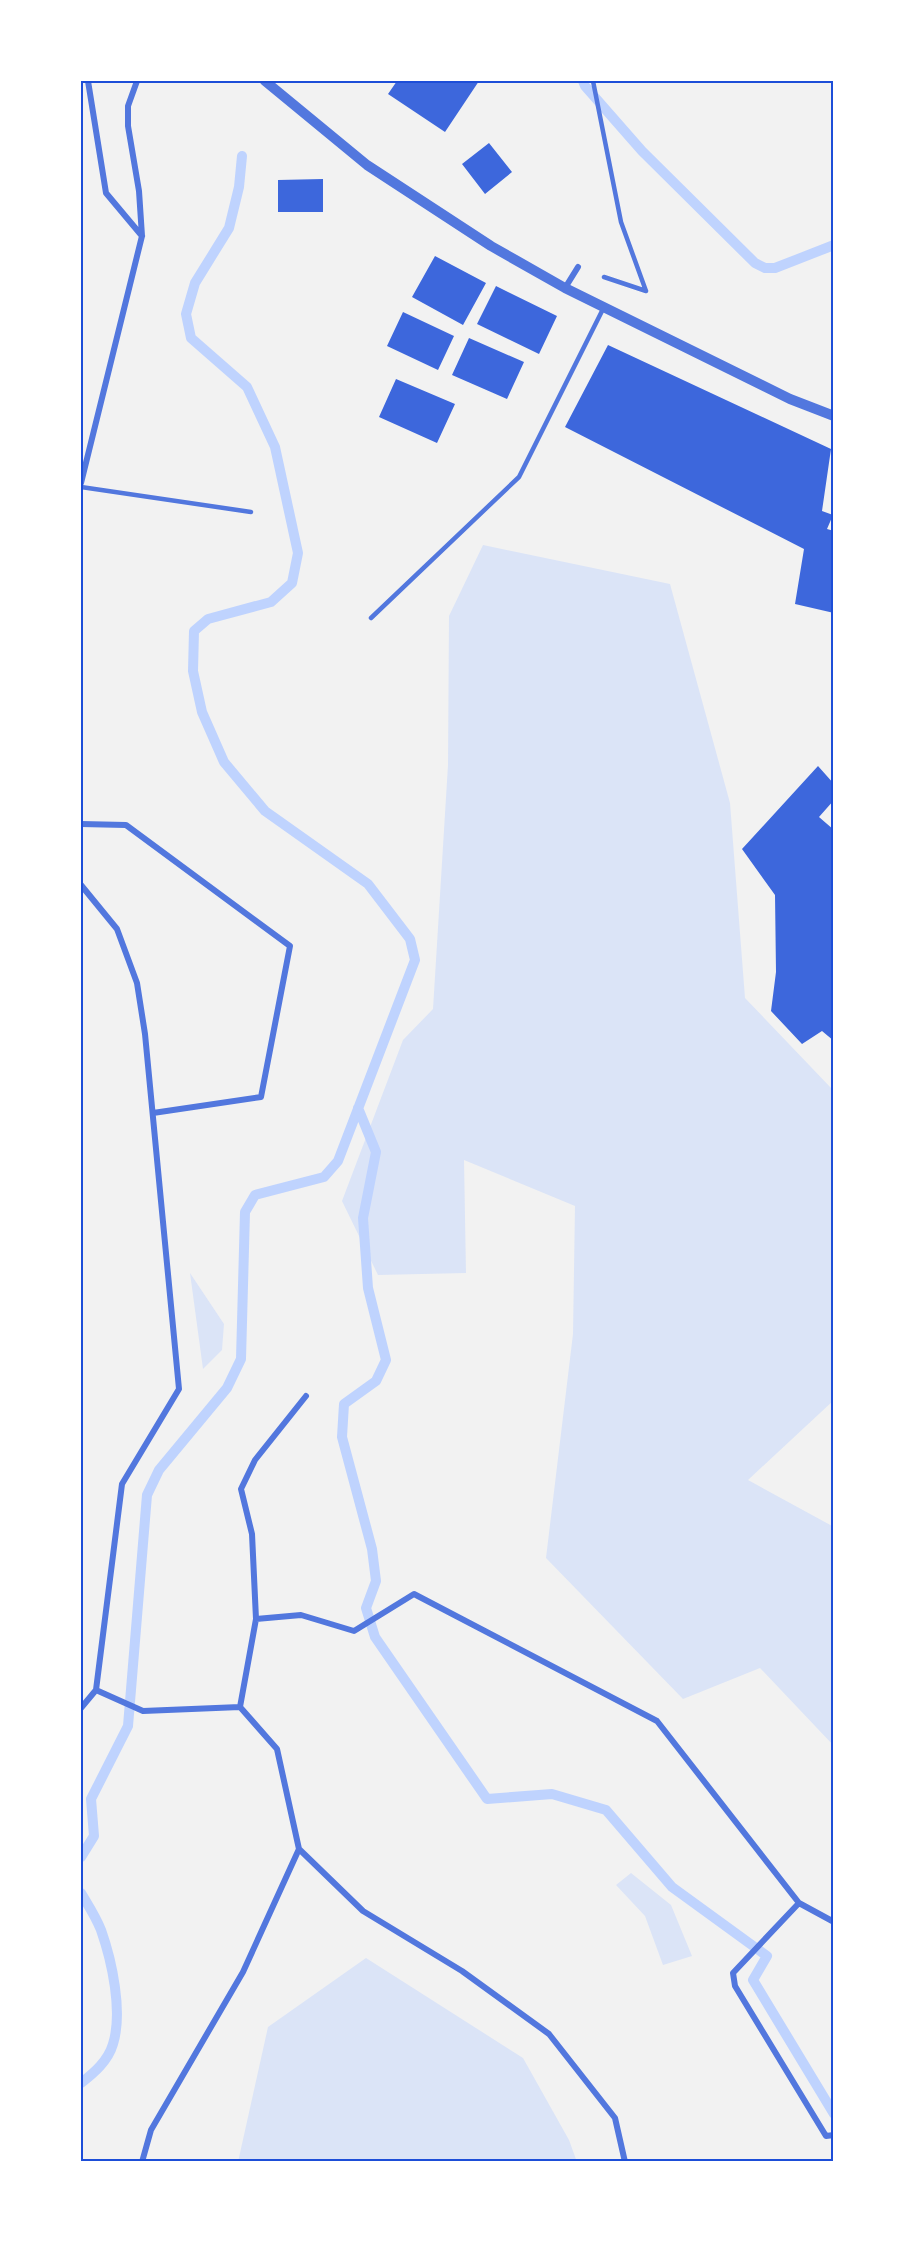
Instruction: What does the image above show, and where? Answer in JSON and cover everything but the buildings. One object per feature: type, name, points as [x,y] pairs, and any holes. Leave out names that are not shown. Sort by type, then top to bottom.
[{"type":"street","points":[[88,81],[106,193],[142,236]]},
{"type":"street","points":[[81,485],[142,236],[139,191],[128,126],[128,106],[137,81]]},
{"type":"street","points":[[265,81],[367,165],[491,246],[565,288],[790,399],[834,416]]},
{"type":"street","points":[[565,288],[578,267]]},
{"type":"street","points":[[81,824],[126,825],[290,946],[261,1097],[153,1113]]},
{"type":"street","points":[[81,885],[117,929],[137,983],[145,1034],[179,1389],[122,1484],[96,1690],[81,1708]]},
{"type":"street","points":[[240,1707],[256,1619],[252,1534],[241,1490],[255,1460],[306,1396]]},
{"type":"street","points":[[256,1619],[301,1615],[354,1631],[414,1594],[657,1721],[799,1903],[834,1922]]},
{"type":"street","points":[[96,1690],[143,1711],[240,1707]]},
{"type":"street","points":[[240,1707],[277,1749],[299,1849],[363,1911],[462,1971],[549,2034],[615,2118],[625,2162]]},
{"type":"street","points":[[142,2162],[151,2130],[243,1972],[299,1849]]},
{"type":"street","points":[[799,1903],[734,1973],[735,1986],[826,2136],[834,2135]]},
{"type":"lane","points":[[593,81],[621,222],[646,291],[604,277]]},
{"type":"lane","points":[[371,618],[519,477],[604,306]]},
{"type":"lane","points":[[81,485],[251,512]]},
{"type":"shaded area","points":[[483,545],[670,584],[730,803],[745,998],[832,1089],[834,1088],[834,1400],[748,1480],[834,1527],[834,1746],[760,1668],[683,1699],[546,1558],[573,1334],[575,1206],[464,1160],[466,1273],[378,1275],[342,1201],[403,1040],[433,1009],[448,765],[449,616]]},
{"type":"shaded area","points":[[190,1273],[224,1324],[222,1350],[203,1369]]},
{"type":"shaded area","points":[[631,1873],[671,1905],[692,1956],[663,1965],[645,1916],[616,1885]]},
{"type":"shaded area","points":[[366,1958],[523,2058],[569,2140],[577,2162],[238,2162],[268,2027]]},
{"type":"waterway","points":[[583,81],[642,151],[755,263],[765,268],[775,268],[834,245]]},
{"type":"waterway","points":[[81,1857],[94,1836],[91,1799],[128,1726],[147,1495],[159,1470],[227,1388],[241,1359],[245,1212],[255,1195],[324,1177],[338,1161],[415,960],[410,939],[368,884],[265,811],[224,762],[202,712],[193,671],[194,631],[208,619],[271,602],[292,583],[298,553],[275,447],[247,387],[191,338],[186,314],[195,283],[229,228],[239,187],[242,156]]},
{"type":"waterway","points":[[358,1108],[376,1152],[363,1218],[368,1288],[386,1360],[376,1381],[344,1404],[342,1437],[372,1549],[376,1581],[366,1608],[375,1637],[487,1799],[552,1794],[606,1810],[672,1887],[767,1956],[753,1980],[834,2114]]},
{"type":"waterway","points":[[81,1893],[97,1920],[105,1942],[115,1987],[117,2017],[116,2031],[108,2056],[96,2071],[81,2083]]}]
